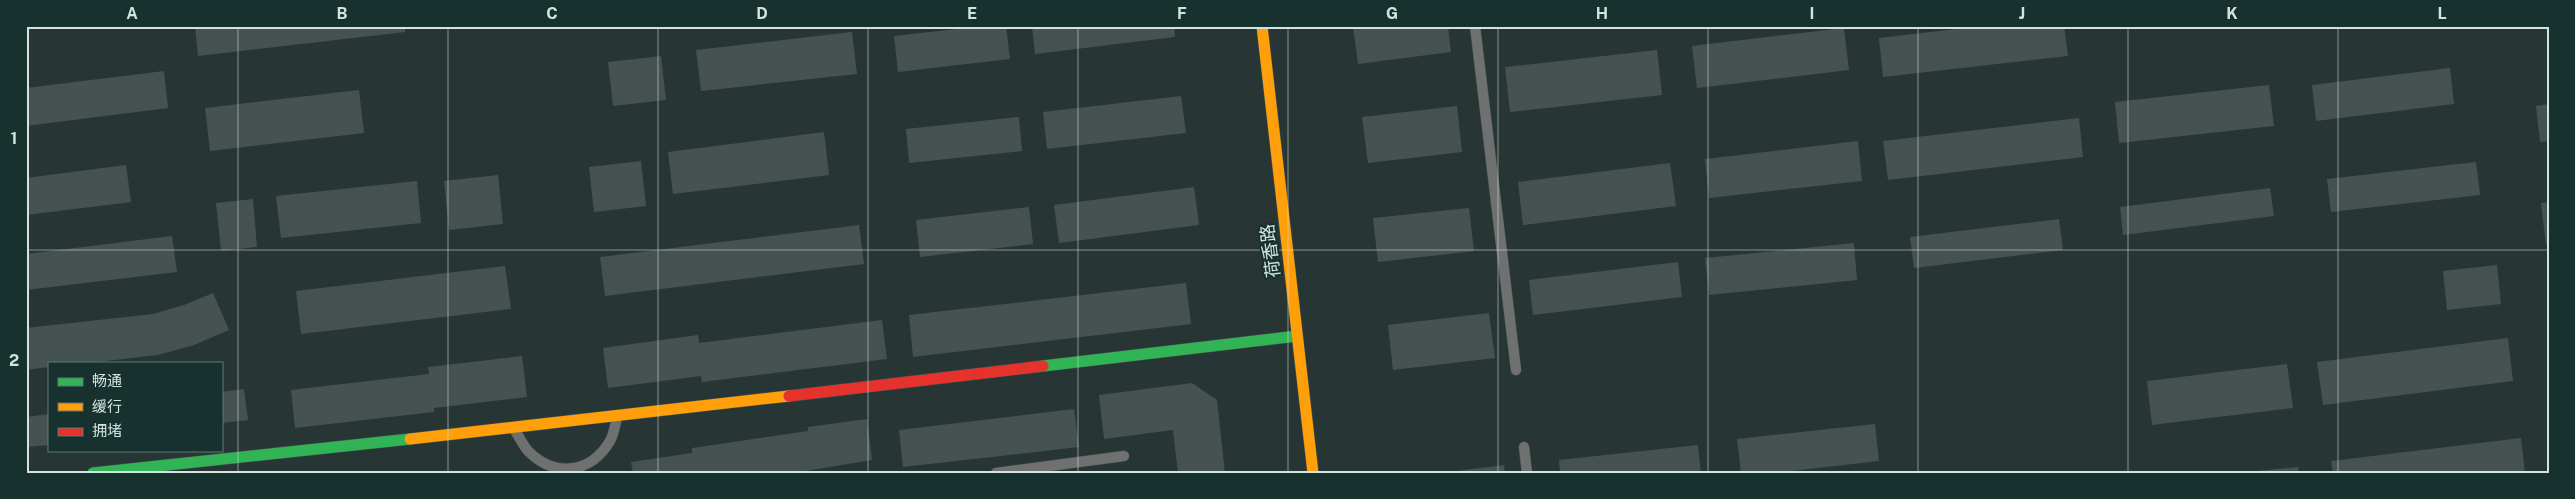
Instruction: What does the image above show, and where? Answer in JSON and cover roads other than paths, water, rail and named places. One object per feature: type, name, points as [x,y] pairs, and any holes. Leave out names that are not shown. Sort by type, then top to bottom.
[{"type":"street","name":"荷香路","points":[[1262,26],[1313,473]]},
{"type":"street","points":[[94,473],[514,428],[1297,336]]},
{"type":"lane","points":[[1475,26],[1516,370]]},
{"type":"lane","points":[[514,428],[528,451],[547,465],[560,470],[575,471],[599,456],[611,439],[617,416]]},
{"type":"lane","points":[[1524,447],[1528,473]]},
{"type":"lane","points":[[996,473],[1124,456]]}]
